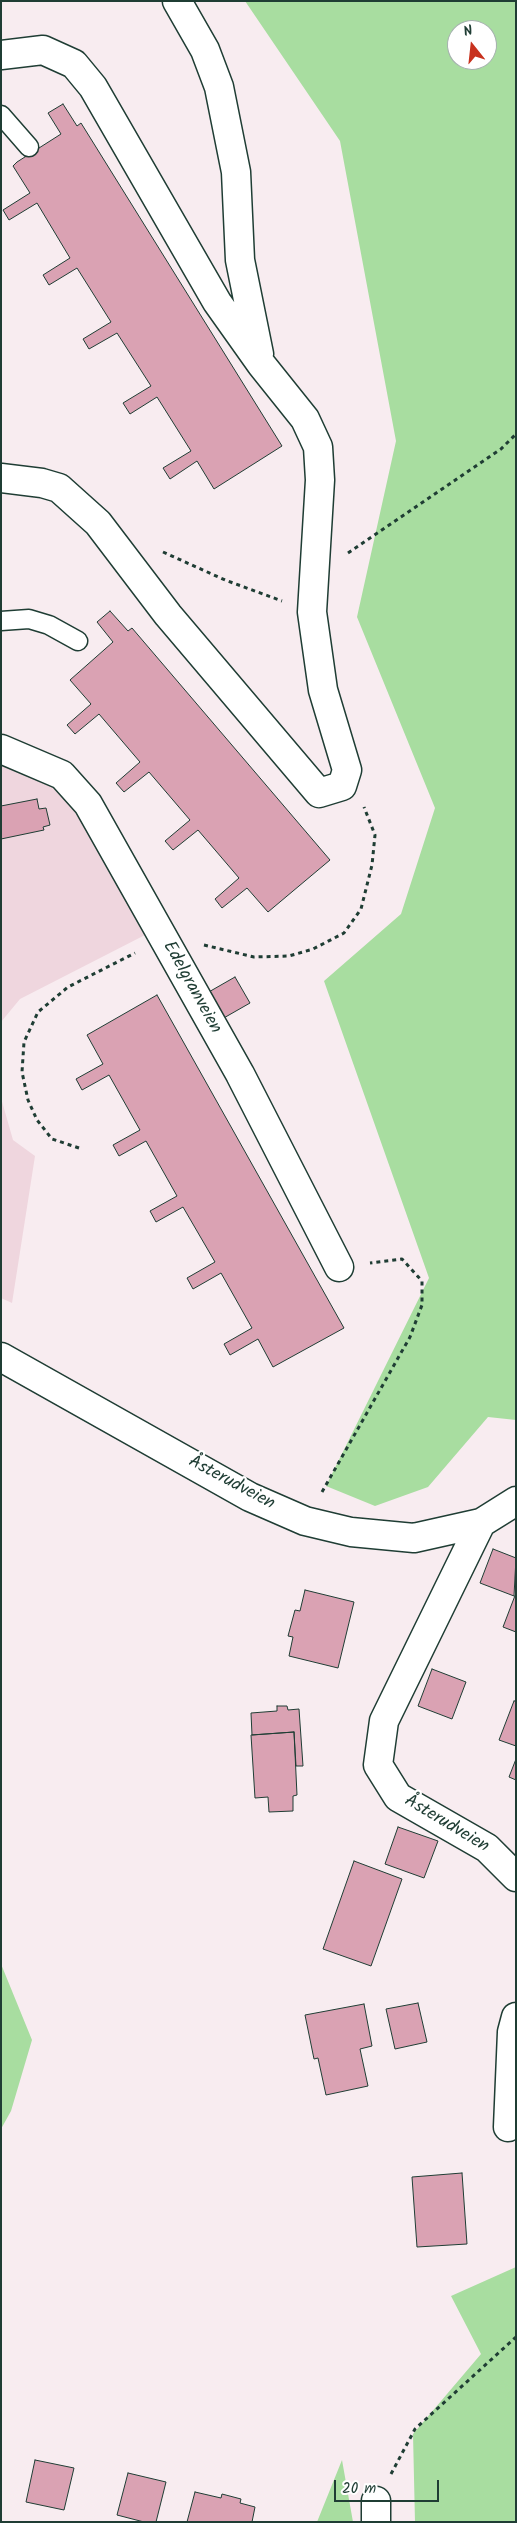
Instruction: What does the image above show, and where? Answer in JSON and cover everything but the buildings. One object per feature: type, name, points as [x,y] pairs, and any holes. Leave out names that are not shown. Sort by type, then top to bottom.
[{"type":"street","points":[[177,1],[205,50],[219,87],[236,172],[240,260],[261,364]]},
{"type":"street","points":[[1,55],[43,50],[74,64],[93,88],[217,302],[261,364],[305,419],[318,447],[320,480],[312,612],[323,690],[347,770],[342,786],[319,793],[168,615],[98,523],[59,488],[42,483],[1,478]]},
{"type":"street","name":"Edelgranveien","points":[[1,749],[62,775],[88,804],[240,1074],[339,1267]]},
{"type":"street","name":"Åsterudveien","points":[[1,1357],[250,1497],[305,1521],[351,1532],[414,1538],[481,1523],[516,1501]]},
{"type":"street","name":"Åsterudveien","points":[[481,1523],[384,1721],[378,1765],[398,1797],[487,1848],[516,1877]]},
{"type":"street","points":[[508,2127],[512,2032],[516,2017]]},
{"type":"lane","points":[[1,115],[29,147]]},
{"type":"lane","points":[[1,621],[29,618],[49,625],[78,641]]},
{"type":"path","points":[[314,576],[501,449],[516,434]]},
{"type":"path","points":[[162,551],[225,580],[312,612]]},
{"type":"path","points":[[305,1521],[410,1337],[422,1305],[422,1281],[402,1259],[339,1267]]},
{"type":"path","points":[[376,2512],[415,2429],[516,2337]]},
{"type":"shaded area","points":[[1,763],[55,785],[89,831],[145,935],[20,999],[1,1022]]},
{"type":"shaded area","points":[[1,1098],[13,1140],[35,1156],[12,1303],[1,1298]]},
{"type":"green space","points":[[245,1],[516,1],[516,1420],[488,1417],[428,1487],[375,1506],[326,1486],[429,1278],[324,981],[401,914],[435,808],[357,617],[396,441],[340,141]]},
{"type":"green space","points":[[1,1964],[32,2040],[11,2111],[1,2129]]},
{"type":"green space","points":[[516,2267],[516,2522],[415,2522],[413,2434],[481,2354],[451,2296]]},
{"type":"green space","points":[[342,2460],[353,2522],[317,2522]]}]
